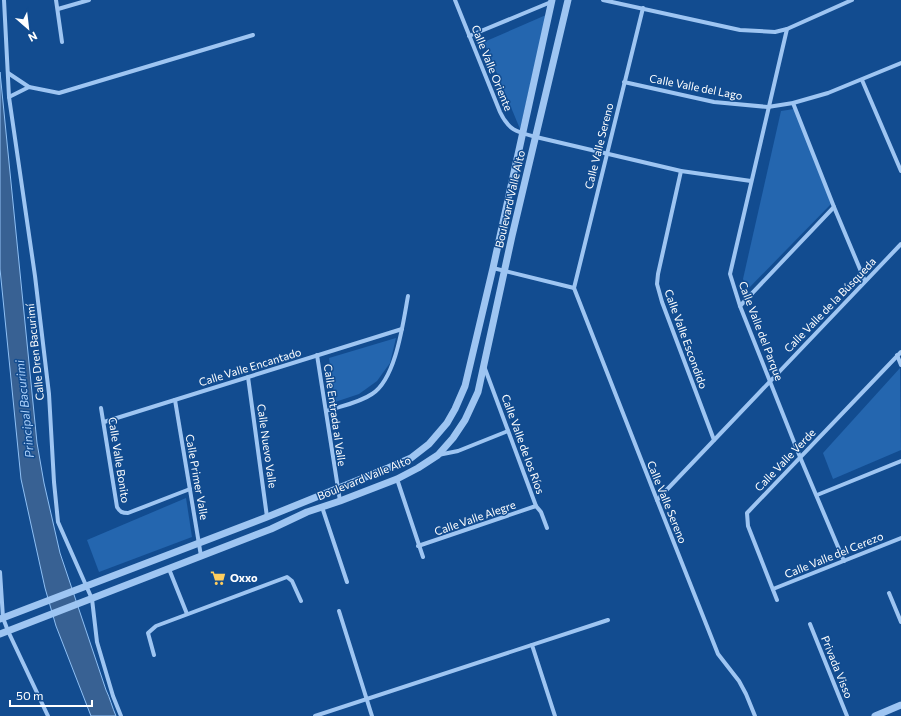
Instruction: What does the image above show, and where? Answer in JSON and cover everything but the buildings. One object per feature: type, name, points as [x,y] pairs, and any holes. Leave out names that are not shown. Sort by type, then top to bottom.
[{"type":"street","name":"Calle Dren Bacurimí","points":[[4,0],[9,97],[35,276],[48,386],[58,522],[92,599],[97,642],[113,696],[121,716]]},
{"type":"street","points":[[56,0],[62,42]]},
{"type":"street","points":[[58,9],[89,0]]},
{"type":"street","name":"Calle Valle Oriente","points":[[455,0],[505,123],[514,130],[536,137],[681,171],[751,181]]},
{"type":"street","points":[[469,36],[553,0]]},
{"type":"street","name":"Boulevard Valle Alto","points":[[2,618],[79,590],[199,542],[267,517],[388,468],[411,458],[429,444],[447,423],[455,410],[465,386],[553,0]]},
{"type":"street","name":"Boulevard Valle Alto","points":[[0,634],[271,529],[307,512],[397,479],[438,455],[453,438],[465,420],[478,392],[506,271],[512,236],[568,0]]},
{"type":"street","points":[[603,0],[740,30],[775,32],[787,29],[852,0]]},
{"type":"street","name":"Calle Valle Sereno","points":[[643,8],[574,288],[718,654],[739,681],[755,716]]},
{"type":"street","name":"Calle Valle del Parque","points":[[787,29],[730,274],[740,306],[800,457],[844,561]]},
{"type":"street","points":[[8,73],[29,87],[59,93],[253,35]]},
{"type":"street","name":"Calle Valle del Lago","points":[[624,82],[714,102],[768,107],[793,103],[828,93],[901,63]]},
{"type":"street","points":[[862,80],[901,171]]},
{"type":"street","points":[[9,97],[29,87]]},
{"type":"street","points":[[793,103],[865,282]]},
{"type":"street","name":"Calle Valle Escondido","points":[[681,171],[657,284],[662,302],[714,440]]},
{"type":"street","points":[[740,306],[834,207]]},
{"type":"street","name":"Calle Valle de la Búsqueda","points":[[657,500],[901,244]]},
{"type":"street","points":[[493,268],[574,288]]},
{"type":"street","points":[[326,411],[360,400],[374,393],[383,383],[392,365],[402,329],[408,296]]},
{"type":"street","name":"Calle Valle Encantado","points":[[104,422],[402,329]]},
{"type":"street","name":"Calle Valle Verde","points":[[778,600],[748,526],[747,514],[901,352]]},
{"type":"street","name":"Calle Entrada al Valle","points":[[317,355],[340,501]]},
{"type":"street","points":[[897,356],[901,365]]},
{"type":"street","name":"Calle Valle de los Ríos","points":[[484,366],[536,506],[541,512],[547,528]]},
{"type":"street","name":"Calle Nuevo Valle","points":[[248,377],[267,517]]},
{"type":"street","name":"Calle Primer Valle","points":[[175,400],[201,556]]},
{"type":"street","name":"Calle Valle Bonito","points":[[101,408],[117,507],[119,511],[128,513],[190,489]]},
{"type":"street","points":[[438,455],[458,451],[508,431]]},
{"type":"street","points":[[817,495],[901,461]]},
{"type":"street","points":[[397,479],[423,558]]},
{"type":"street","name":"Calle Valle Alegre","points":[[418,546],[536,506]]},
{"type":"street","points":[[322,507],[347,582]]},
{"type":"street","name":"Calle Valle del Cerezo","points":[[773,589],[901,538]]},
{"type":"street","points":[[169,569],[187,614]]},
{"type":"street","points":[[0,572],[2,618],[48,716]]},
{"type":"street","points":[[154,655],[148,633],[156,626],[287,577],[292,581],[301,602]]},
{"type":"street","points":[[889,593],[901,622]]},
{"type":"street","points":[[339,611],[372,716]]},
{"type":"street","points":[[315,716],[608,620]]},
{"type":"street","name":"Privada Visso","points":[[810,624],[847,716]]},
{"type":"street","points":[[532,645],[555,716]]},
{"type":"street","points":[[875,716],[901,705]]},
{"type":"shaded area","points":[[546,15],[520,129],[484,42]]},
{"type":"shaded area","points":[[794,109],[833,202],[747,290],[743,279],[781,111]]},
{"type":"shaded area","points":[[396,338],[390,363],[377,381],[359,394],[335,402],[329,358]]},
{"type":"shaded area","points":[[900,368],[901,450],[833,479],[823,453]]},
{"type":"shaded area","points":[[186,498],[192,537],[99,572],[87,540]]},
{"type":"water","name":"Principal Bacurimi","points":[[0,72],[37,443],[44,483],[60,553],[116,716],[91,716],[56,626],[45,588],[21,479],[0,269]]},
{"type":"place","name":"Oxxo","points":[[218,578]]}]
